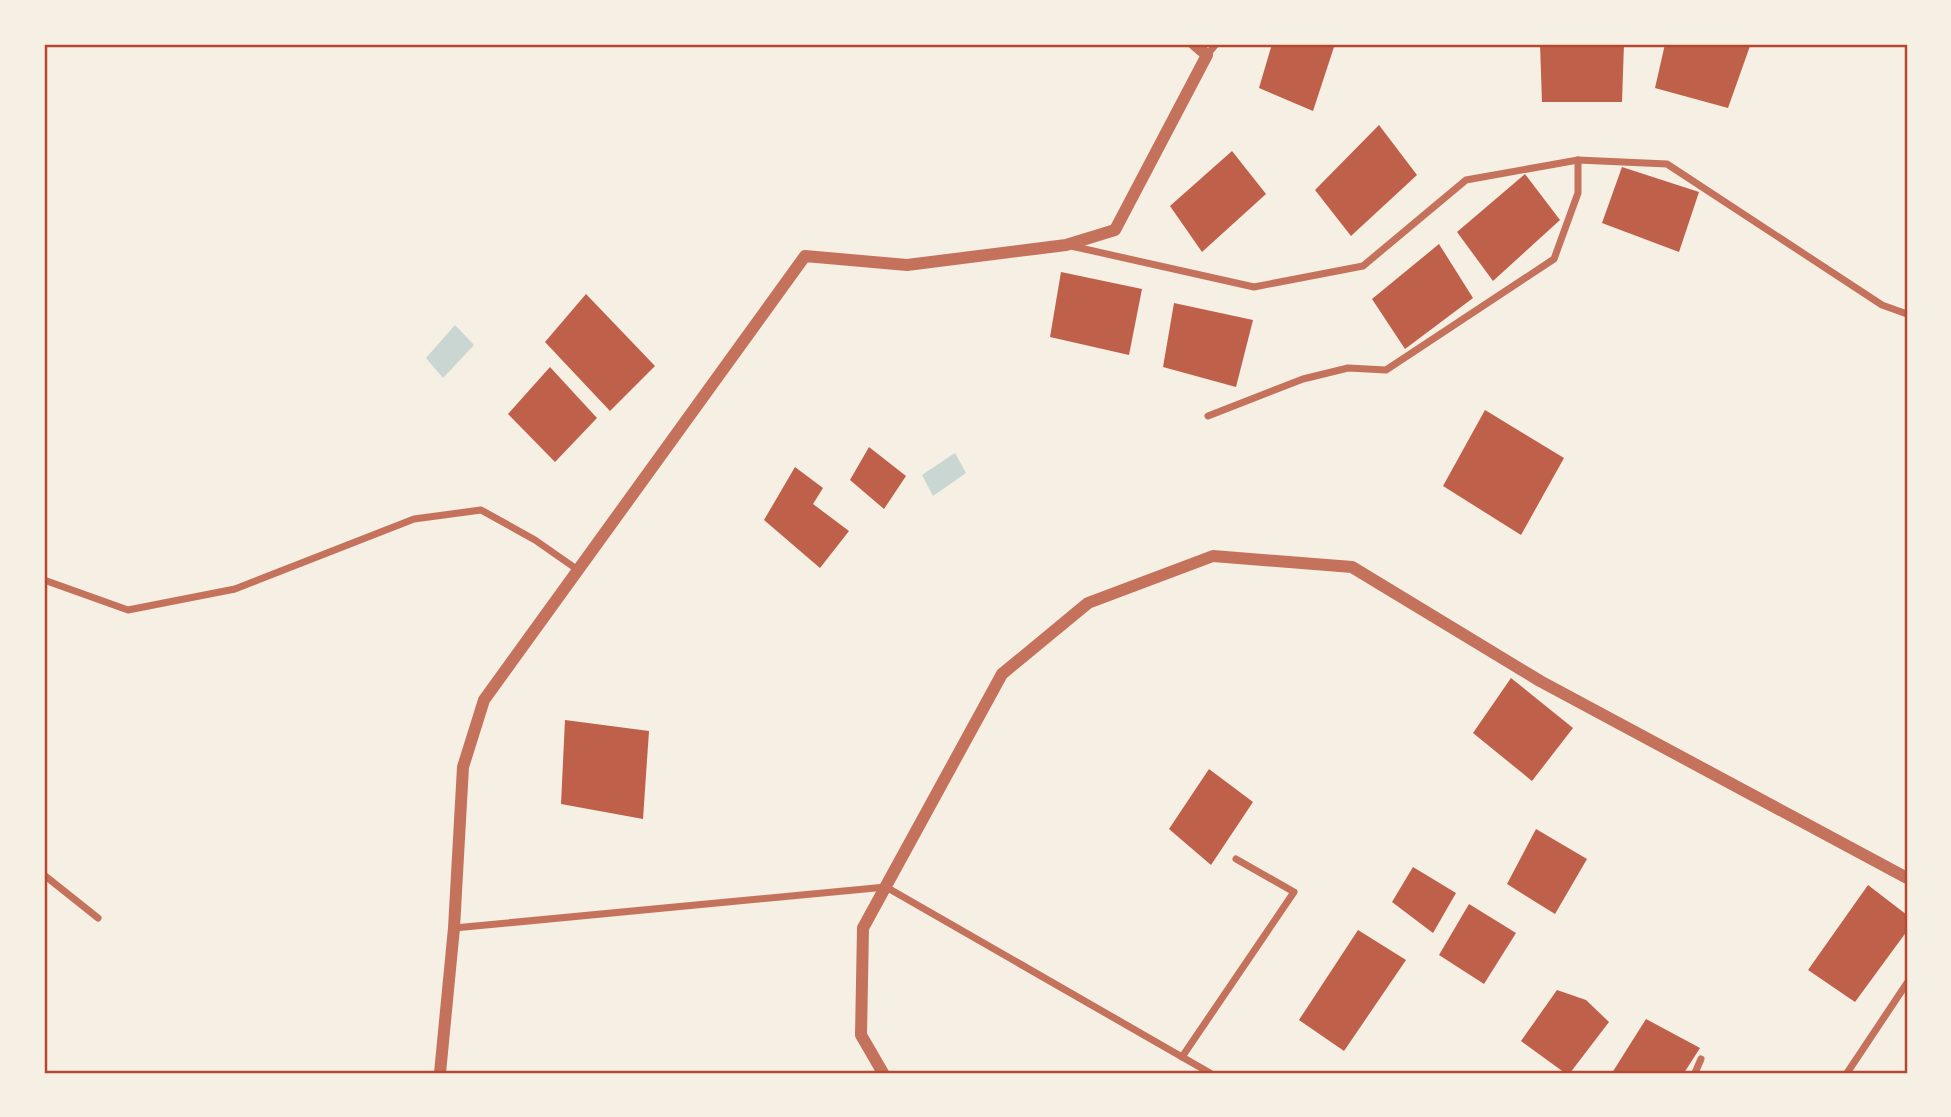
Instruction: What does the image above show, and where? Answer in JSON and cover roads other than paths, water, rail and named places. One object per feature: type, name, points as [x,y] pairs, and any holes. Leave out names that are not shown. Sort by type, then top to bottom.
[{"type":"street","points":[[1194,44],[1207,55]]},
{"type":"street","points":[[440,1073],[454,928],[463,767],[484,701],[805,256],[907,265],[1066,245],[1115,230],[1207,55],[1216,44]]},
{"type":"street","points":[[1066,245],[1254,287],[1363,266],[1465,180],[1578,160],[1667,164],[1882,305],[1907,314]]},
{"type":"street","points":[[1208,416],[1303,379],[1348,368],[1386,370],[1554,259],[1578,192],[1578,160]]},
{"type":"street","points":[[44,580],[128,610],[235,589],[414,519],[481,510],[535,540],[578,570]]},
{"type":"street","points":[[883,1073],[861,1035],[863,928],[1002,674],[1088,603],[1213,556],[1352,567],[1540,681],[1907,878]]},
{"type":"street","points":[[1182,1057],[1294,892],[1236,859]]},
{"type":"street","points":[[44,875],[98,918]]},
{"type":"street","points":[[454,928],[886,887],[1210,1073]]},
{"type":"street","points":[[1847,1073],[1907,983]]},
{"type":"street","points":[[1695,1073],[1701,1059]]}]
